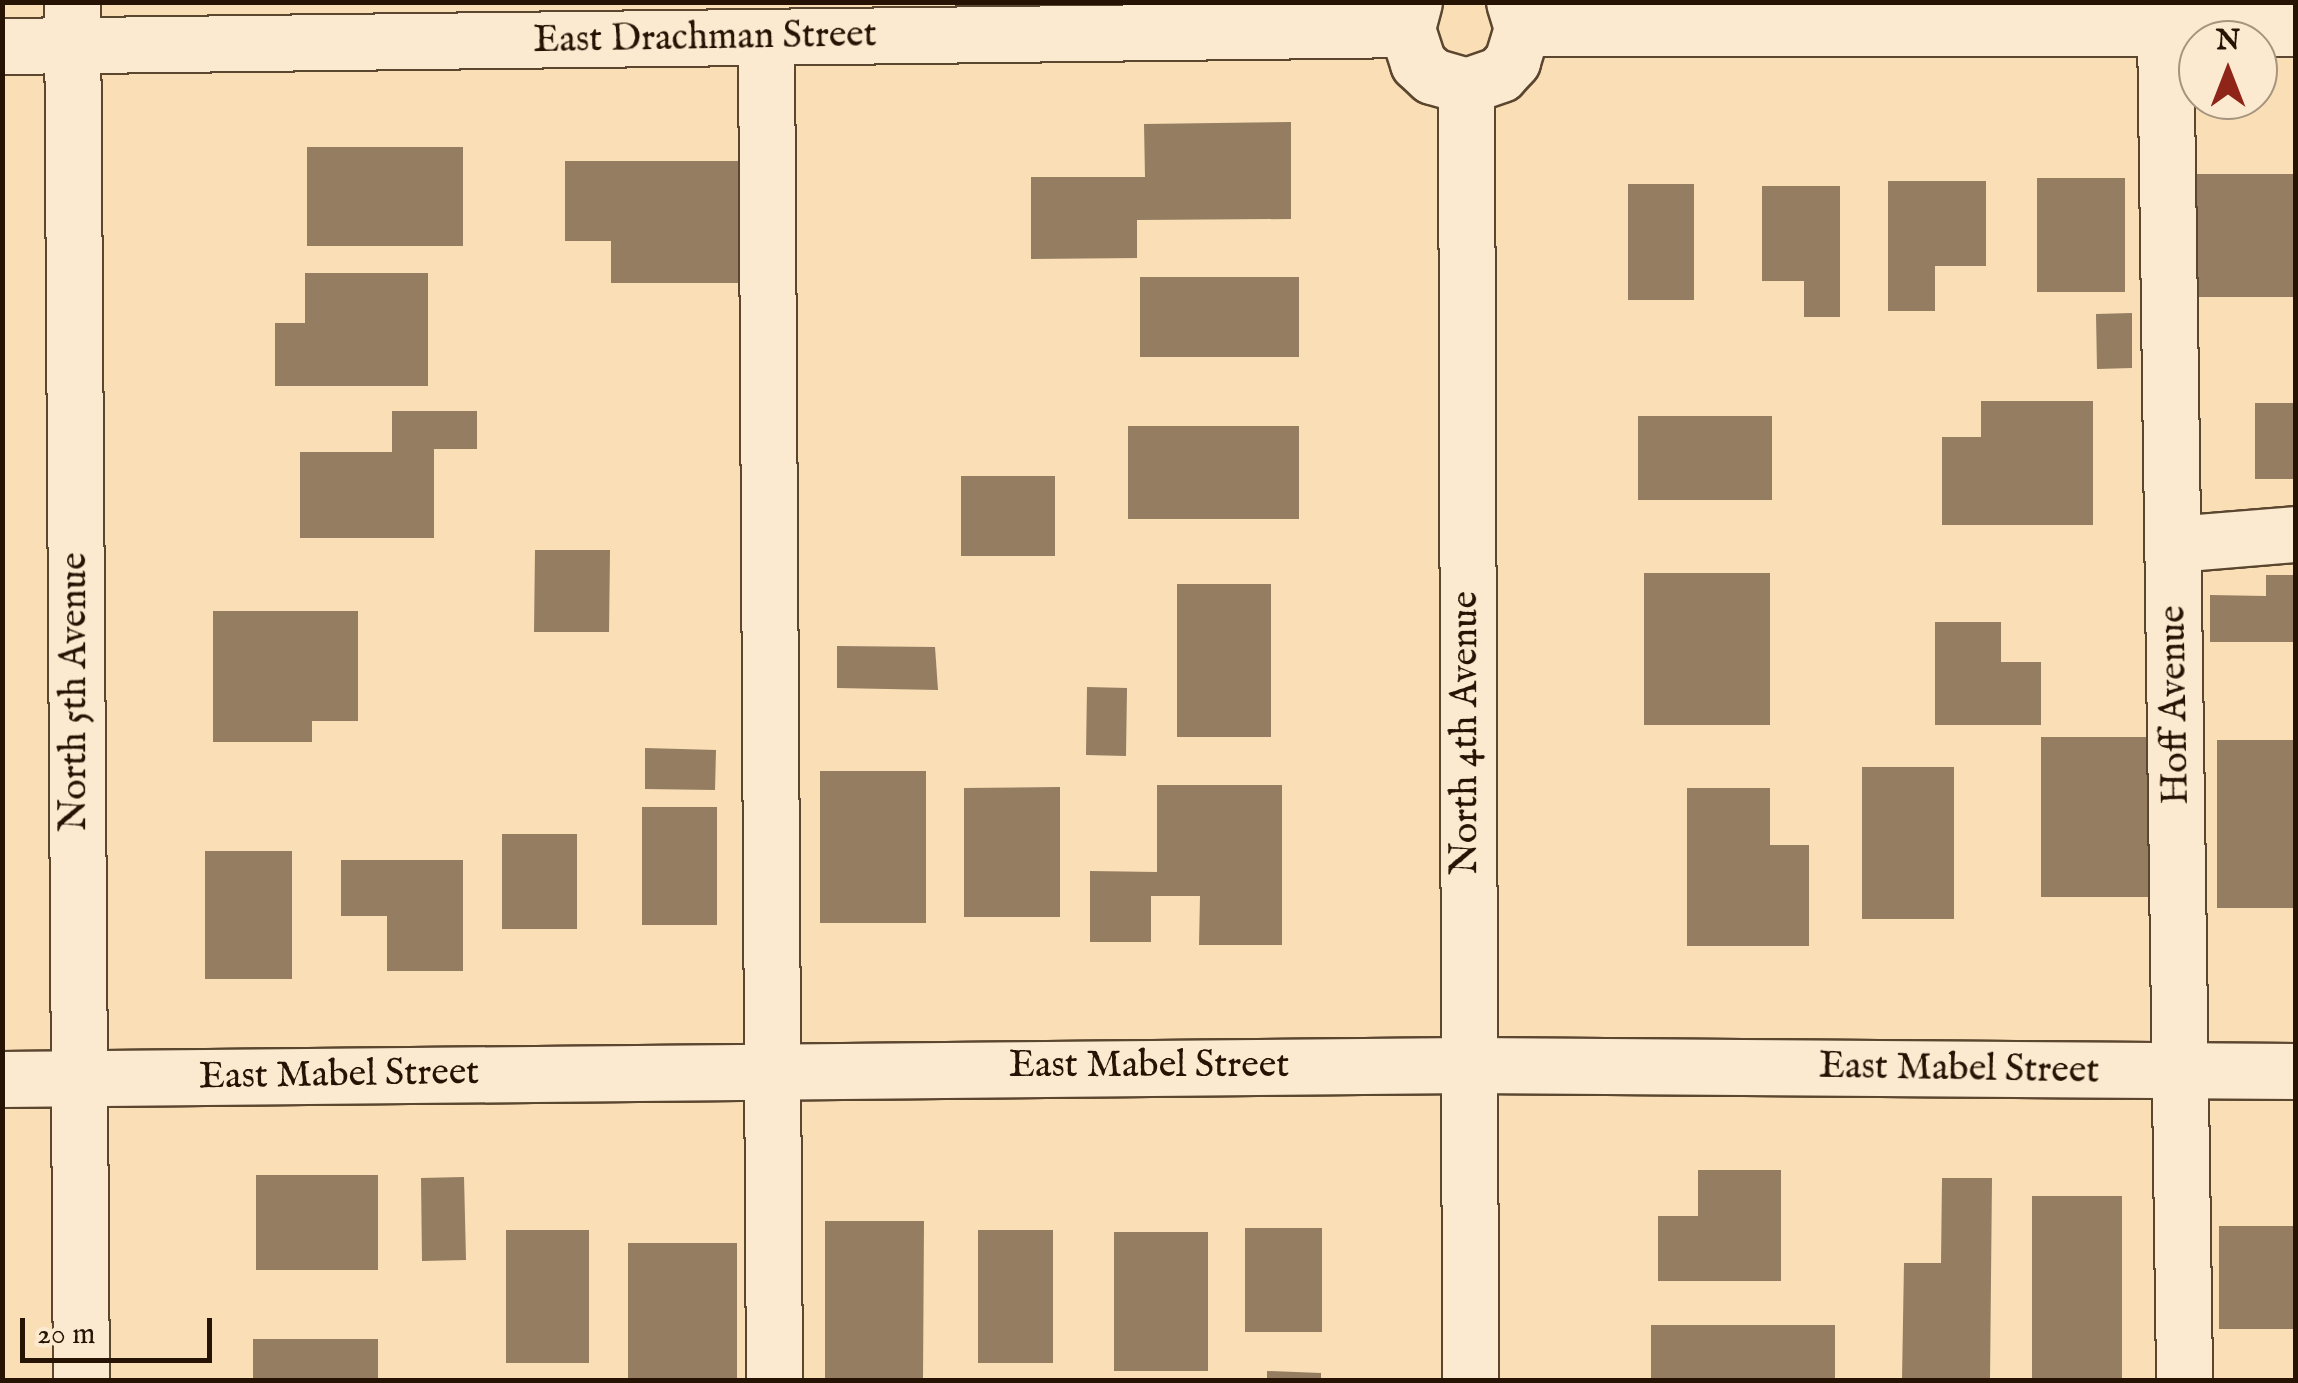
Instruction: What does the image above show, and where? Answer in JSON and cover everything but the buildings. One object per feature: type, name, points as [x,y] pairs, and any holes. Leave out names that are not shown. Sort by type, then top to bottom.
[{"type":"street","points":[[1411,16],[1418,63],[1432,76],[1466,86],[1500,74],[1520,46],[1518,15],[2166,29],[2296,28]]},
{"type":"street","name":"East Drachman Street","points":[[2,46],[72,24],[766,39],[1411,16]]},
{"type":"street","name":"North 5th Avenue","points":[[72,24],[81,1380]]},
{"type":"street","name":"Hoff Avenue","points":[[2166,29],[2184,1380]]},
{"type":"street","points":[[766,39],[774,1380]]},
{"type":"street","name":"North 4th Avenue","points":[[1466,86],[1470,1380]]},
{"type":"street","points":[[2174,544],[2296,534]]},
{"type":"street","name":"East Mabel Street","points":[[2,1079],[1468,1065],[2296,1071]]}]
